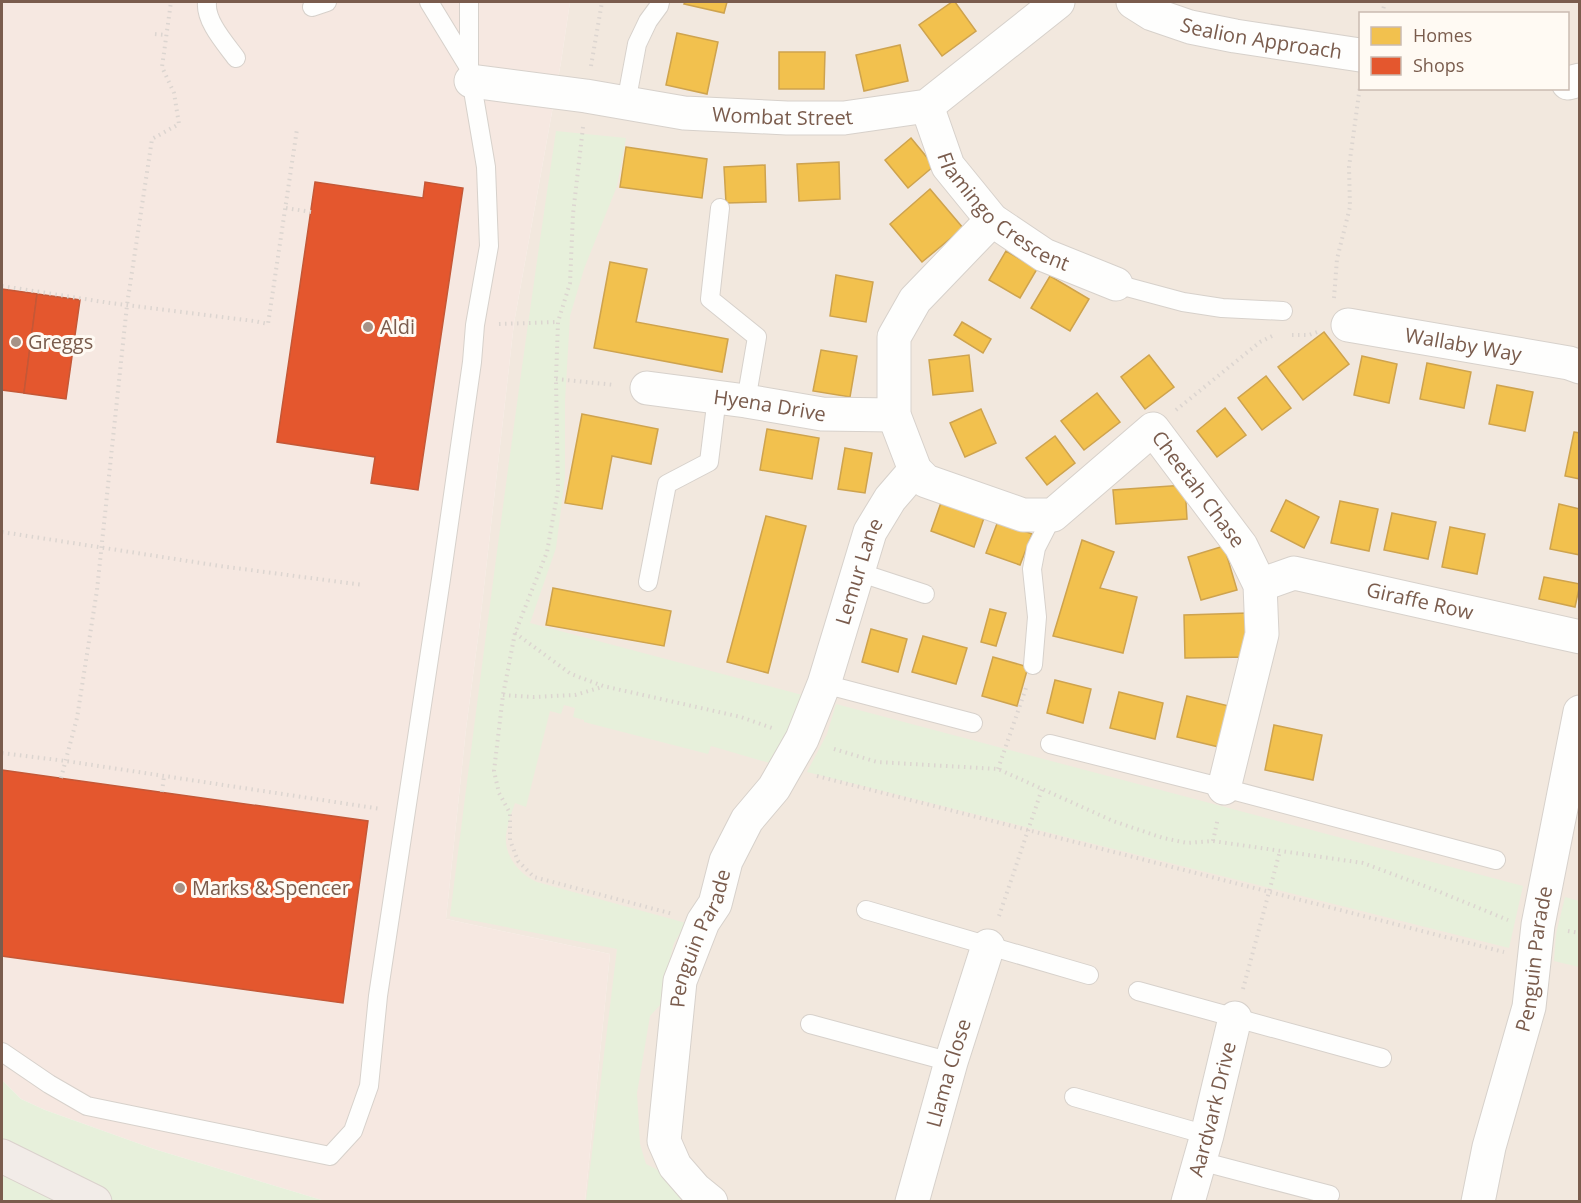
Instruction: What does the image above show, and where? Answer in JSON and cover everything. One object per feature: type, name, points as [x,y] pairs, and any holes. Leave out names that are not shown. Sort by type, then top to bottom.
[{"type":"highway","points":[[2,1156],[95,1202]]},
{"type":"street","points":[[927,106],[1058,2]]},
{"type":"street","name":"Sealion Approach","points":[[1133,2],[1152,14],[1190,27],[1359,55]]},
{"type":"street","name":"Wombat Street","points":[[470,74],[684,112],[788,118],[844,118],[927,106]]},
{"type":"street","name":"Flamingo Crescent","points":[[927,106],[948,166],[992,220],[1044,255],[1116,284]]},
{"type":"street","points":[[992,220],[915,300],[894,337],[894,415],[915,470],[926,481],[1023,515],[1053,515]]},
{"type":"street","name":"Wallaby Way","points":[[1334,320],[1580,366]]},
{"type":"street","name":"Hyena Drive","points":[[647,388],[822,414],[894,415]]},
{"type":"street","name":"Cheetah Chase","points":[[1053,515],[1153,429],[1241,546],[1260,585],[1262,634],[1224,788]]},
{"type":"street","name":"Lemur Lane","points":[[824,684],[870,532],[890,499],[915,470]]},
{"type":"street","name":"Giraffe Row","points":[[1260,585],[1294,573],[1580,637]]},
{"type":"street","name":"Penguin Parade","points":[[711,1202],[695,1189],[675,1166],[664,1141],[680,981],[703,922],[715,904],[726,861],[747,820],[774,788],[802,739],[824,684]]},
{"type":"street","name":"Penguin Parade","points":[[1483,1200],[1489,1148],[1529,1007],[1538,925],[1580,712]]},
{"type":"street","name":"Llama Close","points":[[912,1202],[951,1062],[988,946]]},
{"type":"street","name":"Aardvark Drive","points":[[1188,1202],[1204,1148],[1235,1018]]},
{"type":"lane","points":[[207,2],[207,8],[217,33],[236,58]]},
{"type":"lane","points":[[316,2],[312,7],[327,2]]},
{"type":"lane","points":[[429,2],[470,74]]},
{"type":"lane","points":[[2,1052],[49,1084],[87,1106],[330,1156],[353,1131],[369,1086],[378,996],[443,568],[475,325],[489,246],[486,167],[470,74],[469,2]]},
{"type":"lane","points":[[626,103],[637,44],[660,2]]},
{"type":"lane","points":[[648,582],[667,484],[709,462],[731,399],[757,338],[710,299],[720,208]]},
{"type":"lane","points":[[1116,284],[1183,302],[1222,308],[1283,311]]},
{"type":"lane","points":[[1034,665],[1037,617],[1032,570],[1036,548],[1053,515]]},
{"type":"lane","points":[[858,572],[925,594]]},
{"type":"lane","points":[[824,684],[974,723]]},
{"type":"lane","points":[[1050,744],[1496,860]]},
{"type":"lane","points":[[866,910],[1089,975]]},
{"type":"lane","points":[[1138,991],[1382,1058]]},
{"type":"lane","points":[[810,1024],[951,1062]]},
{"type":"lane","points":[[1074,1097],[1330,1195]]},
{"type":"path","points":[[61,778],[77,718],[97,590],[127,305],[152,139],[179,124],[174,93],[162,67],[171,2]]},
{"type":"path","points":[[602,2],[586,96],[573,214],[570,283],[558,322],[556,379],[558,490],[547,552],[515,633],[503,695],[494,771],[499,793],[510,813],[510,840],[518,861],[534,878],[703,922]]},
{"type":"path","points":[[155,34],[166,35]]},
{"type":"path","points":[[1285,335],[1309,335],[1334,320],[1337,259],[1350,207],[1349,167],[1359,90]]},
{"type":"path","points":[[2,286],[268,324],[297,129]]},
{"type":"path","points":[[286,208],[310,212]]},
{"type":"path","points":[[475,325],[558,322]]},
{"type":"path","points":[[1153,429],[1260,342],[1274,335]]},
{"type":"path","points":[[556,379],[647,388]]},
{"type":"path","points":[[2,532],[220,566],[363,585]]},
{"type":"path","points":[[515,633],[571,674],[603,687],[741,717],[802,739],[878,762],[998,770],[1113,821],[1163,838],[1187,843],[1213,841],[1248,848],[1363,863],[1505,919],[1580,933]]},
{"type":"path","points":[[998,770],[1034,665]]},
{"type":"path","points":[[503,695],[533,697],[575,695],[603,687]]},
{"type":"path","points":[[2,753],[406,812]]},
{"type":"path","points":[[786,767],[1534,960]]},
{"type":"path","points":[[162,792],[164,776]]},
{"type":"path","points":[[988,946],[1042,789]]},
{"type":"path","points":[[1235,1018],[1280,851]]},
{"type":"shaded area","points":[[2,2],[570,2],[514,323],[446,919],[610,954],[585,1201],[325,1201],[154,1149],[45,1110],[21,1099],[2,1080]]},
{"type":"shaded area","points":[[570,2],[1579,2],[1579,1201],[585,1201],[610,954],[446,919],[514,323]]},
{"type":"green space","points":[[556,131],[626,138],[617,186],[584,269],[570,316],[565,401],[565,478],[556,548],[530,623],[806,696],[773,764],[711,746],[708,754],[584,722],[584,720],[573,717],[575,708],[564,705],[561,714],[550,711],[526,807],[515,803],[508,824],[506,843],[510,857],[519,870],[531,879],[686,923],[674,943],[662,1003],[650,1016],[637,1093],[640,1144],[646,1164],[662,1172],[680,1201],[586,1201],[617,949],[450,916],[501,523]]},
{"type":"green space","points":[[836,704],[1523,886],[1509,948],[807,772],[827,734]]},
{"type":"green space","points":[[1565,897],[1579,901],[1579,967],[1554,961],[1556,934]]},
{"type":"green space","points":[[2,1080],[21,1099],[45,1110],[154,1149],[325,1201],[2,1201]]},
{"type":"building: Homes","points":[[685,2],[727,2],[724,13],[684,4]]},
{"type":"building: Homes","points":[[955,2],[976,31],[942,56],[919,25]]},
{"type":"building: Homes","points":[[677,33],[718,42],[707,94],[666,85]]},
{"type":"building: Homes","points":[[900,45],[908,81],[864,91],[856,55]]},
{"type":"building: Homes","points":[[779,52],[825,52],[824,89],[779,89]]},
{"type":"building: Homes","points":[[911,138],[934,166],[908,188],[885,160]]},
{"type":"building: Homes","points":[[626,147],[707,159],[702,198],[620,187]]},
{"type":"building: Homes","points":[[839,162],[840,199],[799,201],[797,164]]},
{"type":"building: Homes","points":[[765,165],[766,202],[726,203],[724,167]]},
{"type":"building: Homes","points":[[930,189],[963,228],[922,262],[890,224]]},
{"type":"building: Homes","points":[[1006,251],[1037,269],[1020,298],[989,280]]},
{"type":"building: Homes","points":[[610,262],[647,269],[636,322],[728,339],[722,372],[594,348]]},
{"type":"building: Homes","points":[[836,275],[873,282],[866,322],[830,316]]},
{"type":"building: Homes","points":[[1050,276],[1089,299],[1070,331],[1031,308]]},
{"type":"building: Homes","points":[[962,322],[991,339],[983,353],[954,335]]},
{"type":"building: Homes","points":[[1324,332],[1349,364],[1303,400],[1278,367]]},
{"type":"building: Homes","points":[[821,350],[857,356],[850,397],[813,391]]},
{"type":"building: Homes","points":[[969,355],[973,391],[933,395],[929,360]]},
{"type":"building: Homes","points":[[1149,355],[1174,387],[1145,409],[1121,377]]},
{"type":"building: Homes","points":[[1362,356],[1397,364],[1389,403],[1354,395]]},
{"type":"building: Homes","points":[[1427,363],[1471,372],[1464,408],[1420,399]]},
{"type":"building: Homes","points":[[1266,376],[1291,408],[1262,430],[1238,398]]},
{"type":"building: Homes","points":[[1497,385],[1533,392],[1525,431],[1489,424]]},
{"type":"building: Homes","points":[[1097,393],[1120,422],[1084,450],[1061,421]]},
{"type":"building: Homes","points":[[1225,408],[1246,435],[1217,457],[1197,431]]},
{"type":"building: Homes","points":[[981,409],[996,443],[965,457],[950,423]]},
{"type":"building: Homes","points":[[582,414],[658,429],[651,464],[612,456],[602,509],[565,503]]},
{"type":"building: Homes","points":[[767,429],[819,438],[812,479],[760,470]]},
{"type":"building: Homes","points":[[1574,432],[1580,433],[1580,479],[1565,476]]},
{"type":"building: Homes","points":[[1055,436],[1075,463],[1047,485],[1026,458]]},
{"type":"building: Homes","points":[[845,448],[872,453],[865,493],[838,489]]},
{"type":"building: Homes","points":[[1185,485],[1187,519],[1116,524],[1113,490]]},
{"type":"building: Homes","points":[[943,497],[986,512],[974,547],[931,531]]},
{"type":"building: Homes","points":[[1286,500],[1319,517],[1304,548],[1271,531]]},
{"type":"building: Homes","points":[[1340,501],[1378,509],[1369,551],[1331,543]]},
{"type":"building: Homes","points":[[1559,504],[1580,509],[1580,555],[1550,549]]},
{"type":"building: Homes","points":[[1392,513],[1436,522],[1428,559],[1384,550]]},
{"type":"building: Homes","points":[[766,516],[806,526],[768,673],[727,662]]},
{"type":"building: Homes","points":[[998,521],[1032,534],[1020,565],[986,553]]},
{"type":"building: Homes","points":[[1450,527],[1485,534],[1477,574],[1442,567]]},
{"type":"building: Homes","points":[[1082,540],[1114,552],[1100,588],[1137,597],[1123,653],[1053,636]]},
{"type":"building: Homes","points":[[1224,546],[1237,590],[1201,600],[1188,557]]},
{"type":"building: Homes","points":[[1544,577],[1580,584],[1575,607],[1539,599]]},
{"type":"building: Homes","points":[[553,588],[671,611],[664,646],[546,625]]},
{"type":"building: Homes","points":[[990,609],[1006,613],[996,646],[981,642]]},
{"type":"building: Homes","points":[[1248,613],[1249,657],[1185,658],[1184,615]]},
{"type":"building: Homes","points":[[871,629],[907,639],[898,672],[862,662]]},
{"type":"building: Homes","points":[[923,636],[967,648],[956,684],[912,672]]},
{"type":"building: Homes","points":[[993,657],[1028,667],[1017,706],[982,696]]},
{"type":"building: Homes","points":[[1055,680],[1091,689],[1083,723],[1047,713]]},
{"type":"building: Homes","points":[[1119,692],[1163,703],[1155,739],[1110,728]]},
{"type":"building: Homes","points":[[1187,696],[1233,707],[1223,748],[1177,737]]},
{"type":"building: Homes","points":[[1274,725],[1322,735],[1313,780],[1265,770]]},
{"type":"building: Shops","name":"Aldi","points":[[315,182],[423,198],[425,182],[463,188],[418,490],[371,483],[375,457],[277,442]]},
{"type":"building: Shops","name":"Greggs","points":[[2,289],[37,294],[24,393],[2,390]]},
{"type":"building: Shops","points":[[37,294],[80,300],[66,399],[24,393]]},
{"type":"building: Shops","name":"Marks & Spencer","points":[[2,770],[368,821],[343,1003],[2,956]]},
{"type":"place","name":"Aldi","points":[[368,327]]},
{"type":"place","name":"Greggs","points":[[16,342]]},
{"type":"place","name":"Marks & Spencer","points":[[180,888]]}]
